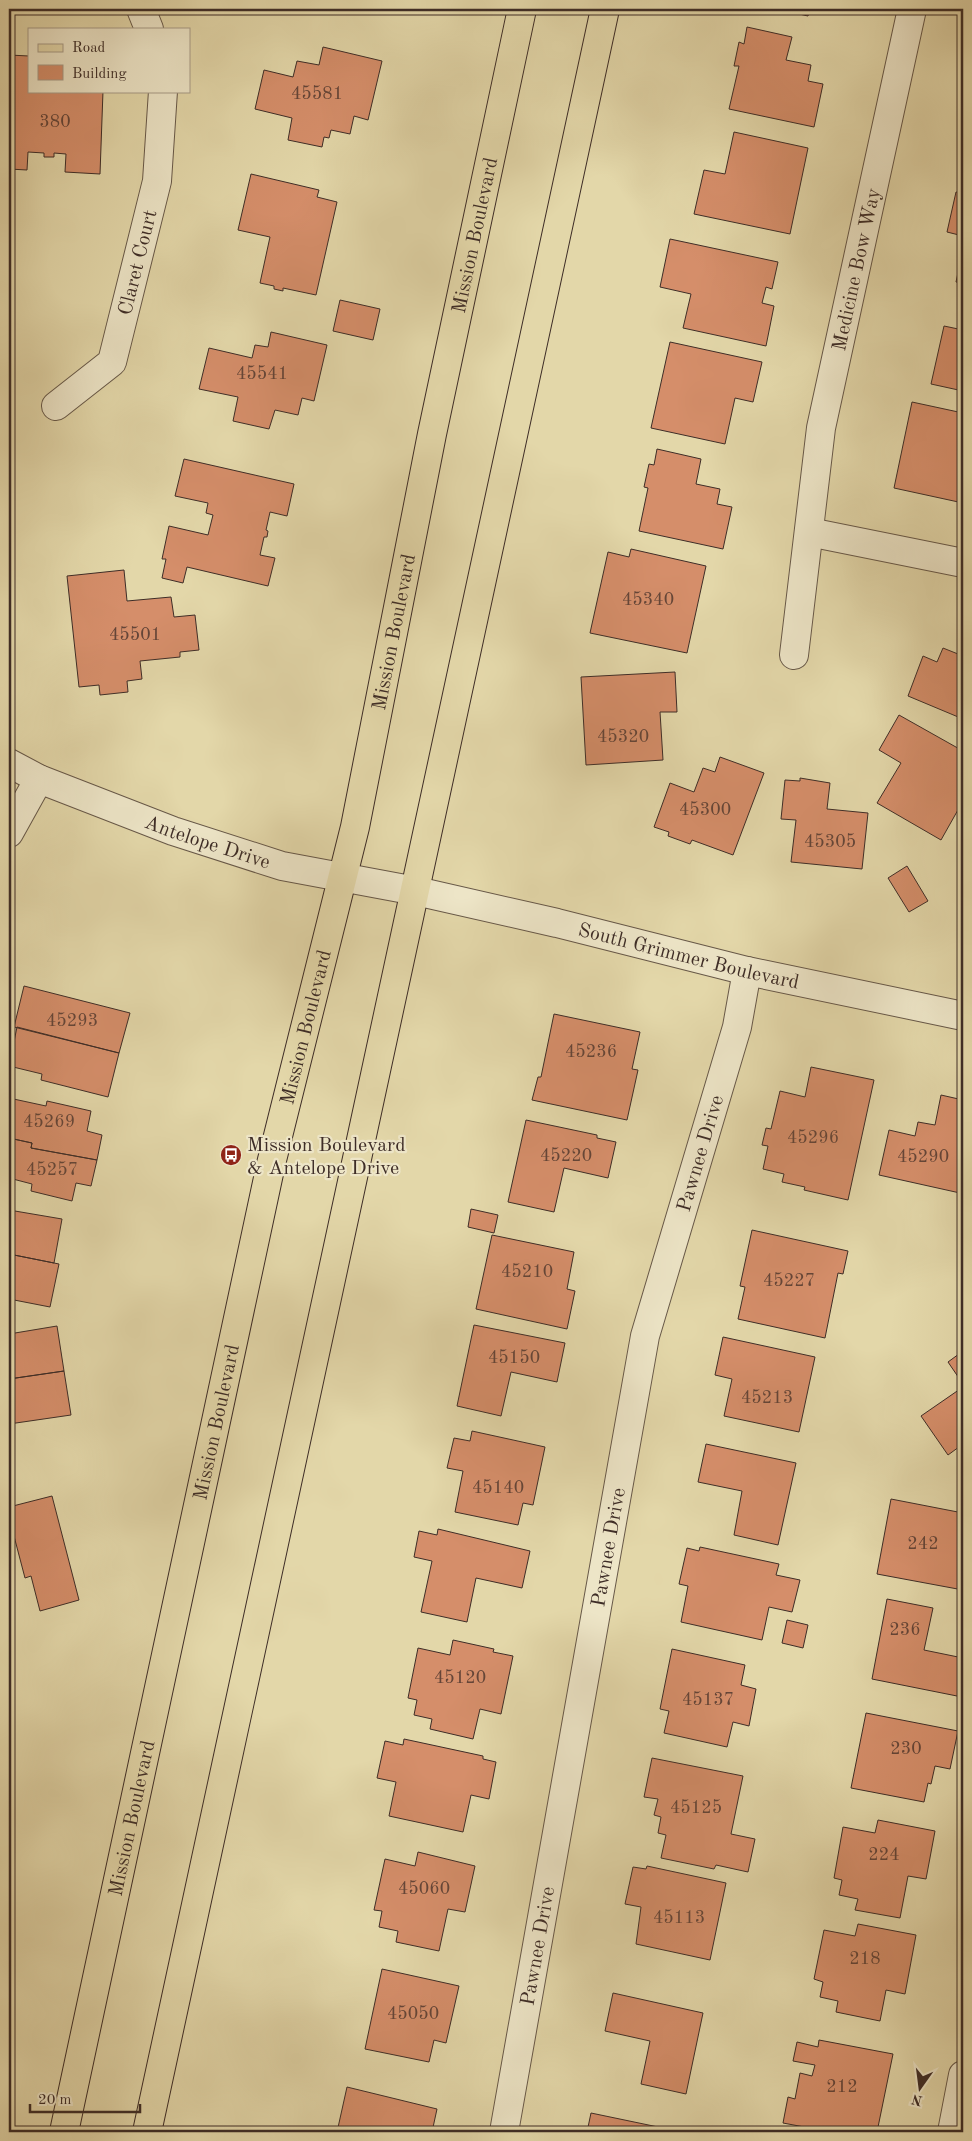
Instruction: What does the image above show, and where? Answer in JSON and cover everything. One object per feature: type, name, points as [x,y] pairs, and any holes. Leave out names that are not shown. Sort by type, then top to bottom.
[{"type":"main road","name":"Mission Boulevard","points":[[64,2132],[271,1164],[344,876],[432,434],[522,9]]},
{"type":"main road","points":[[147,2132],[605,9]]},
{"type":"street","points":[[141,9],[149,28]]},
{"type":"street","name":"Medicine Bow Way","points":[[794,655],[821,428],[912,9]]},
{"type":"street","name":"Claret Court","points":[[56,406],[112,362],[157,181],[162,92]]},
{"type":"street","points":[[809,532],[963,563]]},
{"type":"street","name":"Antelope Drive","points":[[9,763],[40,779],[173,831],[273,863],[416,891]]},
{"type":"street","points":[[9,833],[40,779]]},
{"type":"street","name":"South Grimmer Boulevard","points":[[416,891],[747,971],[963,1016]]},
{"type":"street","name":"Pawnee Drive","points":[[504,2132],[645,1336],[737,1028],[747,971]]},
{"type":"street","points":[[952,2132],[963,2075]]},
{"type":"building","points":[[777,9],[810,9],[808,16]]},
{"type":"building","points":[[747,27],[792,37],[786,60],[811,65],[808,81],[823,84],[814,127],[729,109],[739,66],[734,66],[739,42],[744,44]]},
{"type":"building","points":[[323,47],[382,61],[368,120],[354,116],[350,134],[331,130],[329,138],[324,137],[322,147],[288,140],[292,118],[255,109],[264,70],[293,77],[297,61],[319,65]]},
{"type":"building","points":[[9,55],[28,56],[28,92],[103,92],[100,174],[65,172],[66,154],[54,153],[54,157],[44,157],[44,153],[28,152],[27,170],[9,169]]},
{"type":"building","points":[[734,132],[808,148],[790,234],[694,214],[704,170],[725,174]]},
{"type":"building","points":[[251,174],[319,190],[317,197],[337,202],[316,295],[283,288],[283,291],[274,289],[274,286],[260,283],[270,237],[238,230]]},
{"type":"building","points":[[956,192],[963,193],[963,236],[947,232]]},
{"type":"building","points":[[670,239],[778,262],[772,289],[766,287],[762,303],[774,306],[766,346],[683,328],[691,294],[660,287]]},
{"type":"building","points":[[963,249],[963,283],[956,282]]},
{"type":"building","points":[[340,300],[380,309],[373,340],[333,331]]},
{"type":"building","points":[[944,326],[963,330],[963,391],[931,384]]},
{"type":"building","points":[[271,332],[327,345],[314,401],[302,398],[298,415],[275,410],[269,429],[233,421],[238,397],[199,389],[209,348],[252,358],[255,345],[268,347]]},
{"type":"building","points":[[670,342],[762,362],[753,402],[735,398],[725,444],[651,428]]},
{"type":"building","points":[[912,402],[963,413],[963,503],[894,488]]},
{"type":"building","points":[[657,449],[701,459],[696,484],[720,489],[717,504],[732,507],[723,549],[639,531],[648,488],[644,487],[649,464],[654,465]]},
{"type":"building","points":[[184,459],[294,484],[287,516],[270,512],[266,530],[268,531],[267,537],[264,537],[260,555],[275,558],[268,586],[187,567],[183,583],[162,578],[166,559],[162,559],[169,526],[208,535],[213,515],[206,513],[208,503],[175,496]]},
{"type":"building","points":[[631,549],[706,566],[687,653],[590,633],[608,552],[629,557]]},
{"type":"building","points":[[124,570],[127,601],[171,597],[174,617],[195,615],[199,650],[180,652],[180,657],[140,661],[142,679],[127,681],[128,692],[100,695],[99,685],[79,687],[67,576]]},
{"type":"building","points":[[943,648],[963,656],[963,719],[908,696],[923,656],[937,662]]},
{"type":"building","points":[[675,672],[677,712],[660,712],[663,760],[586,765],[581,677]]},
{"type":"building","points":[[899,715],[963,751],[963,801],[941,840],[877,803],[901,763],[879,750]]},
{"type":"building","points":[[720,757],[764,773],[733,855],[692,840],[690,844],[668,836],[669,832],[654,827],[670,783],[694,792],[703,768],[715,772]]},
{"type":"building","points":[[800,778],[830,783],[827,809],[868,813],[862,869],[791,862],[796,820],[781,819],[785,780],[800,781]]},
{"type":"building","points":[[907,866],[928,901],[909,912],[888,878]]},
{"type":"building","points":[[24,986],[130,1013],[119,1053],[14,1027]]},
{"type":"building","points":[[554,1014],[640,1032],[632,1069],[638,1070],[627,1120],[532,1100],[538,1077],[541,1077]]},
{"type":"building","points":[[17,1027],[119,1053],[108,1097],[41,1080],[42,1074],[9,1066]]},
{"type":"building","points":[[811,1067],[874,1080],[848,1200],[804,1190],[805,1187],[782,1182],[784,1174],[763,1169],[768,1146],[762,1145],[766,1128],[771,1129],[780,1091],[805,1097]]},
{"type":"building","points":[[941,1095],[963,1100],[963,1177],[960,1193],[879,1175],[889,1130],[915,1136],[918,1122],[935,1125]]},
{"type":"building","points":[[9,1098],[46,1106],[47,1101],[91,1111],[87,1131],[102,1135],[97,1160],[31,1148],[32,1143],[9,1138]]},
{"type":"building","points":[[526,1120],[597,1135],[597,1138],[616,1142],[608,1178],[564,1168],[554,1212],[508,1202]]},
{"type":"building","points":[[9,1138],[32,1143],[31,1148],[97,1160],[91,1186],[76,1183],[72,1201],[31,1191],[32,1184],[9,1178]]},
{"type":"building","points":[[471,1209],[498,1215],[494,1233],[468,1227]]},
{"type":"building","points":[[9,1210],[62,1219],[54,1263],[9,1254]]},
{"type":"building","points":[[752,1230],[848,1251],[843,1274],[838,1273],[825,1338],[738,1319],[745,1287],[740,1286]]},
{"type":"building","points":[[492,1235],[574,1252],[567,1289],[575,1291],[567,1329],[476,1309]]},
{"type":"building","points":[[9,1254],[59,1264],[50,1307],[9,1299]]},
{"type":"building","points":[[474,1325],[565,1343],[557,1382],[511,1372],[501,1416],[457,1406]]},
{"type":"building","points":[[57,1326],[64,1371],[9,1379],[9,1334]]},
{"type":"building","points":[[723,1337],[815,1357],[799,1432],[724,1416],[732,1379],[715,1375]]},
{"type":"building","points":[[963,1351],[963,1384],[948,1362]]},
{"type":"building","points":[[64,1371],[71,1415],[9,1424],[9,1379]]},
{"type":"building","points":[[963,1387],[963,1444],[948,1455],[921,1416]]},
{"type":"building","points":[[472,1431],[545,1447],[533,1505],[523,1503],[518,1525],[455,1512],[463,1471],[447,1468],[454,1438],[470,1441]]},
{"type":"building","points":[[706,1444],[796,1463],[778,1545],[734,1535],[742,1491],[698,1482]]},
{"type":"building","points":[[52,1496],[79,1600],[40,1611],[31,1576],[25,1578],[9,1517],[9,1507]]},
{"type":"building","points":[[891,1499],[963,1513],[963,1590],[877,1574]]},
{"type":"building","points":[[438,1529],[530,1551],[522,1588],[476,1578],[467,1622],[421,1612],[432,1561],[414,1557],[419,1531],[437,1535]]},
{"type":"building","points":[[700,1547],[779,1564],[776,1575],[800,1580],[792,1612],[769,1607],[762,1640],[681,1622],[688,1586],[679,1584],[687,1548],[699,1551]]},
{"type":"building","points":[[887,1599],[933,1608],[924,1650],[963,1658],[962,1697],[872,1679]]},
{"type":"building","points":[[787,1620],[808,1625],[803,1648],[782,1643]]},
{"type":"building","points":[[453,1640],[494,1649],[493,1652],[513,1656],[501,1714],[480,1709],[473,1739],[430,1729],[432,1719],[414,1715],[417,1700],[408,1698],[418,1648],[450,1655]]},
{"type":"building","points":[[672,1649],[745,1665],[741,1685],[756,1689],[749,1726],[733,1722],[727,1747],[664,1733],[669,1711],[660,1709]]},
{"type":"building","points":[[866,1713],[958,1731],[950,1769],[935,1766],[931,1784],[928,1783],[924,1802],[851,1788]]},
{"type":"building","points":[[404,1739],[483,1756],[483,1759],[496,1762],[489,1799],[471,1795],[463,1832],[389,1816],[396,1782],[377,1778],[385,1741],[403,1745]]},
{"type":"building","points":[[652,1758],[743,1776],[731,1834],[755,1839],[748,1872],[716,1865],[714,1869],[661,1858],[666,1835],[658,1833],[661,1817],[654,1815],[658,1799],[644,1797]]},
{"type":"building","points":[[878,1820],[935,1831],[926,1879],[908,1876],[900,1918],[855,1910],[858,1899],[839,1895],[842,1880],[834,1878],[843,1827],[875,1833]]},
{"type":"building","points":[[418,1852],[475,1866],[465,1912],[448,1909],[439,1951],[396,1942],[398,1931],[379,1927],[382,1911],[374,1910],[385,1859],[415,1866]]},
{"type":"building","points":[[647,1866],[726,1883],[710,1960],[636,1944],[641,1907],[625,1904],[633,1867],[646,1869]]},
{"type":"building","points":[[858,1924],[916,1935],[905,1994],[886,1990],[880,2021],[836,2012],[838,2001],[820,1997],[823,1982],[814,1979],[824,1930],[855,1936]]},
{"type":"building","points":[[382,1969],[459,1986],[446,2043],[434,2040],[429,2062],[365,2049]]},
{"type":"building","points":[[613,1993],[703,2013],[686,2094],[641,2084],[650,2041],[605,2031]]},
{"type":"building","points":[[819,2040],[893,2054],[877,2132],[814,2132],[815,2129],[783,2123],[788,2097],[795,2099],[800,2073],[812,2076],[815,2065],[793,2061],[797,2042],[818,2047]]},
{"type":"building","points":[[347,2087],[437,2109],[432,2132],[337,2132]]},
{"type":"building","points":[[591,2113],[682,2132],[587,2132]]},
{"type":"place","name":"Mission Boulevard & Antelope Drive","points":[[231,1155]]}]
